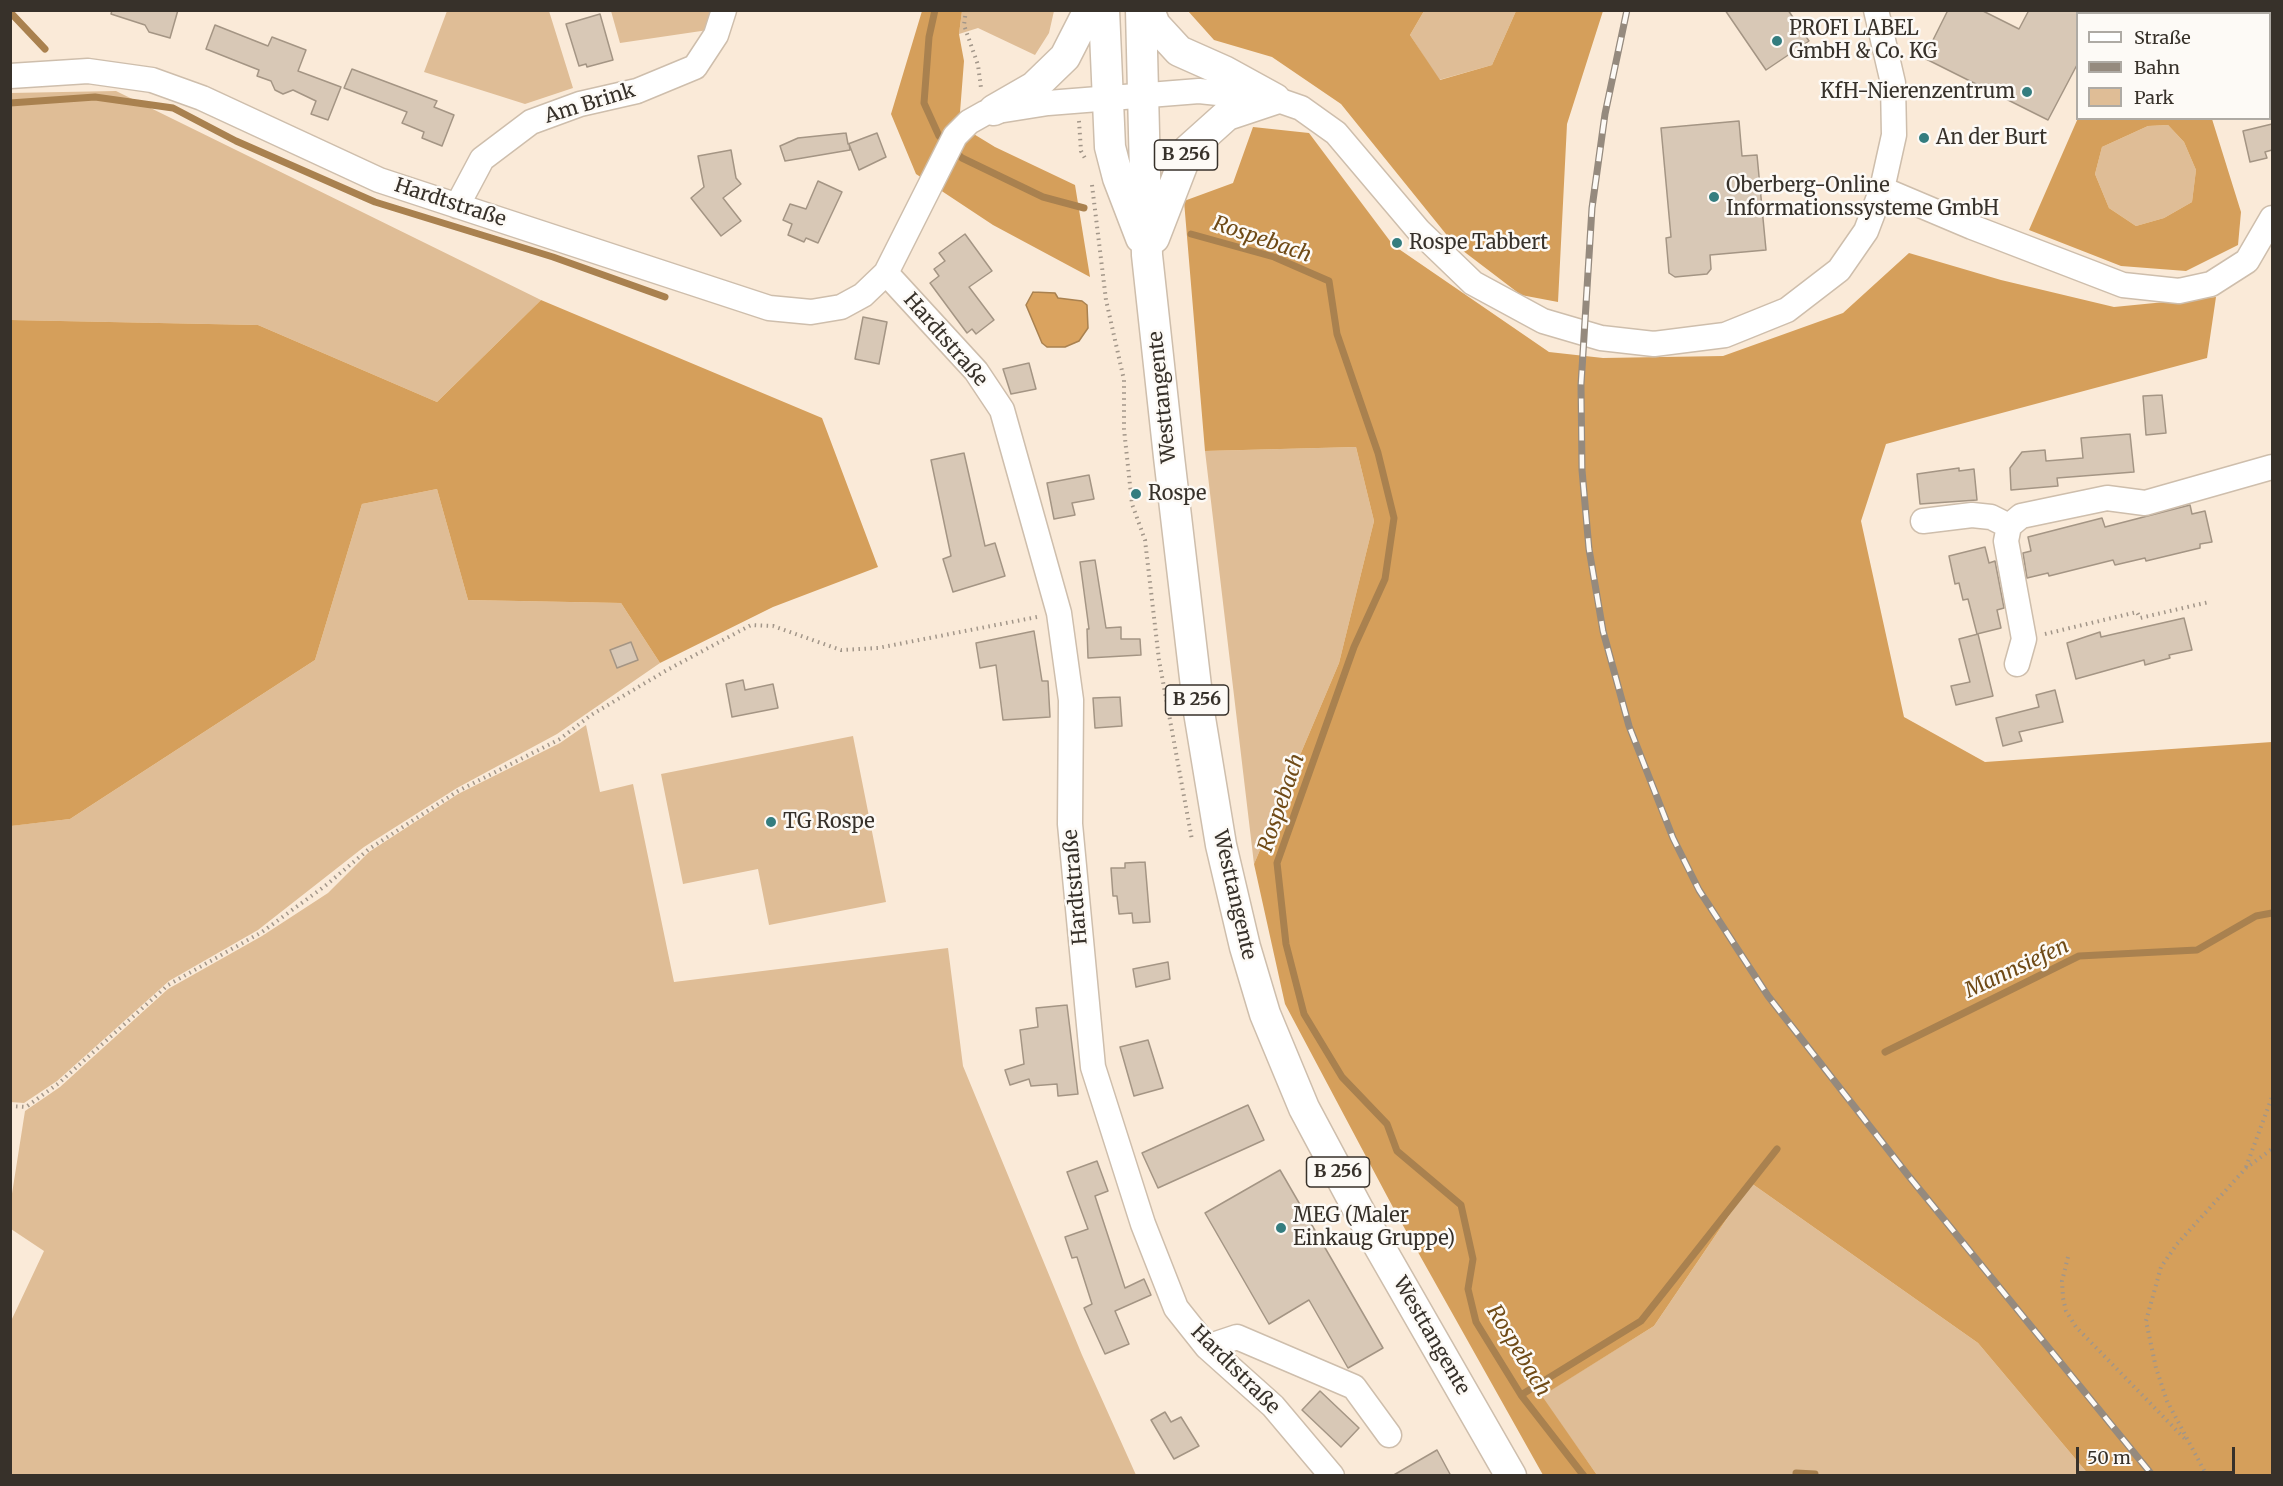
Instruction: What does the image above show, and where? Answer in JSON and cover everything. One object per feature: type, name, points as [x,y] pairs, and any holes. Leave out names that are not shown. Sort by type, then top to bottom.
[{"type":"main road","points":[[989,111],[1034,87],[1065,57],[1089,10]]},
{"type":"main road","name":"Westtangente","points":[[1104,10],[1106,99],[1110,147],[1118,178],[1147,255]]},
{"type":"main road","name":"Westtangente","points":[[1141,10],[1147,255],[1199,712],[1221,845],[1245,947],[1265,1014],[1304,1108],[1359,1211],[1511,1476]]},
{"type":"main road","points":[[1149,10],[1155,25],[1179,51],[1224,71],[1275,99]]},
{"type":"main road","name":"B 256","points":[[1147,255],[1188,150],[1227,116],[1275,99]]},
{"type":"street","name":"Am Brink","points":[[457,206],[482,159],[531,122],[580,104],[637,91],[696,67],[716,35],[724,10]]},
{"type":"street","name":"Hardtstraße","points":[[10,76],[88,71],[152,80],[202,98],[379,180],[769,308],[811,312],[841,307],[863,296],[886,273],[902,246],[955,136],[969,122],[989,111],[1199,91],[1275,99],[1301,108],[1336,134],[1419,231],[1473,283],[1543,321],[1601,338],[1654,344],[1725,335],[1786,310],[1839,270],[1866,231],[1882,189],[1894,135],[1893,83],[1876,10]]},
{"type":"street","points":[[1882,189],[1972,227],[2123,285],[2179,291],[2211,284],[2247,261],[2266,244],[2272,218]]},
{"type":"street","name":"Hardtstraße","points":[[886,273],[976,371],[1002,410],[1059,613],[1071,700],[1070,824],[1093,1068],[1143,1224],[1176,1308],[1207,1347],[1273,1406],[1332,1476]]},
{"type":"street","points":[[2017,664],[2024,639],[2006,541],[2009,526],[2021,516],[2107,498],[2145,503],[2272,467]]},
{"type":"street","points":[[1923,521],[1972,515],[1991,517],[2009,526]]},
{"type":"street","points":[[1207,1347],[1237,1337],[1354,1387],[1389,1435]]},
{"type":"path","points":[[966,10],[964,25],[978,65],[989,111]]},
{"type":"path","points":[[2024,639],[2137,612],[2140,618],[2209,602]]},
{"type":"path","points":[[10,1106],[26,1107],[59,1083],[168,985],[262,932],[325,886],[369,849],[458,791],[560,739],[591,715],[667,670],[751,625],[773,626],[841,650],[878,648],[1059,613]]},
{"type":"path","points":[[2246,1167],[2272,1097]]},
{"type":"path","points":[[2207,1476],[2167,1401],[2156,1368],[2146,1322],[2161,1267],[2177,1244],[2246,1167],[2272,1149]]},
{"type":"path","points":[[2068,1257],[2062,1281],[2063,1298],[2066,1311],[2076,1327],[2190,1444]]},
{"type":"green space","points":[[447,11],[549,11],[573,88],[525,104],[424,72]]},
{"type":"green space","points":[[611,11],[715,11],[708,30],[620,43]]},
{"type":"green space","points":[[962,11],[1054,11],[1049,33],[1035,55],[978,28],[959,34]]},
{"type":"green space","points":[[1424,11],[1516,11],[1492,65],[1439,80],[1410,35]]},
{"type":"green space","points":[[116,91],[541,300],[437,402],[258,325],[11,320],[10,93]]},
{"type":"green space","points":[[2168,125],[2184,142],[2196,170],[2192,202],[2164,218],[2136,226],[2109,208],[2095,174],[2102,147],[2148,126]]},
{"type":"green space","points":[[1356,447],[1374,521],[1339,663],[1254,864],[1205,451]]},
{"type":"green space","points":[[437,489],[468,600],[621,603],[660,663],[557,734],[457,788],[364,847],[258,930],[169,981],[57,1081],[24,1103],[10,1102],[10,826],[70,819],[315,660],[362,504]]},
{"type":"green space","points":[[586,725],[600,792],[633,784],[674,982],[948,948],[963,1066],[1082,1355],[1136,1475],[11,1475],[11,1321],[44,1251],[11,1229],[11,1200],[25,1111],[60,1087],[168,989],[262,936],[328,893],[369,852],[458,794],[560,743]]},
{"type":"green space","name":"TG Rospe","points":[[853,736],[886,902],[769,925],[758,869],[683,884],[661,774]]},
{"type":"green space","points":[[1751,1183],[1978,1343],[2089,1475],[1597,1475],[1541,1396],[1654,1326]]},
{"type":"shaded area","points":[[922,11],[962,11],[959,34],[964,61],[959,125],[995,147],[1075,185],[1090,277],[993,225],[916,174],[891,114]]},
{"type":"shaded area","points":[[1188,11],[1424,11],[1410,35],[1440,80],[1492,65],[1516,11],[1603,11],[1567,124],[1558,302],[1521,295],[1454,244],[1341,104],[1272,57],[1214,40]]},
{"type":"shaded area","points":[[2077,120],[2212,120],[2241,212],[2238,245],[2186,271],[2121,266],[2029,230]],"holes":[[[2168,125],[2184,142],[2196,170],[2192,202],[2164,218],[2136,226],[2109,208],[2095,174],[2102,147],[2148,126]]]},
{"type":"shaded area","points":[[1253,127],[1309,133],[1393,245],[1549,352],[1603,358],[1723,356],[1843,313],[1909,253],[2001,280],[2114,307],[2216,297],[2207,358],[1886,444],[1861,521],[1904,717],[1985,762],[2272,742],[2272,1475],[2089,1475],[1978,1343],[1751,1183],[1654,1326],[1542,1396],[1597,1475],[1543,1475],[1396,1213],[1285,1004],[1254,864],[1339,663],[1374,521],[1356,447],[1205,451],[1184,201],[1233,183]]},
{"type":"shaded area","points":[[1033,292],[1055,293],[1058,298],[1082,301],[1087,305],[1088,328],[1079,341],[1065,347],[1047,347],[1042,343],[1026,305]]},
{"type":"shaded area","points":[[541,300],[822,418],[878,567],[773,607],[660,663],[621,603],[468,600],[437,489],[362,504],[315,660],[70,819],[11,826],[11,320],[258,325],[437,402]]},
{"type":"building","points":[[112,10],[178,10],[170,38],[149,32],[145,25],[111,14]]},
{"type":"building","name":"PROFI LABEL GmbH & Co. KG","points":[[1725,10],[1788,10],[1809,41],[1766,70]]},
{"type":"building","name":"KfH-Nierenzentrum","points":[[1948,10],[1981,10],[2019,29],[2029,10],[2078,10],[2076,12],[2076,67],[2048,120],[1924,58]]},
{"type":"building","points":[[600,14],[613,60],[587,67],[586,64],[579,66],[566,24]]},
{"type":"building","points":[[215,25],[268,46],[272,37],[306,50],[298,71],[341,87],[328,120],[311,114],[316,101],[293,90],[283,94],[275,90],[271,81],[257,76],[259,70],[206,49]]},
{"type":"building","points":[[352,69],[437,101],[434,107],[454,115],[442,146],[422,138],[424,132],[402,123],[407,112],[344,88]]},
{"type":"building","name":"Oberberg-Online Informationssysteme GmbH","points":[[1739,121],[1742,156],[1757,155],[1766,250],[1710,255],[1711,269],[1707,274],[1675,277],[1669,273],[1666,238],[1671,237],[1661,128]]},
{"type":"building","points":[[2272,124],[2272,150],[2265,152],[2267,158],[2250,162],[2243,131]]},
{"type":"building","points":[[846,133],[848,144],[877,133],[886,157],[859,170],[849,144],[850,150],[785,161],[780,146],[798,138]]},
{"type":"building","points":[[731,150],[736,178],[741,184],[723,198],[741,221],[721,236],[691,198],[704,187],[698,156]]},
{"type":"building","points":[[818,181],[842,192],[818,243],[806,238],[804,242],[788,235],[792,224],[783,220],[790,204],[806,209]]},
{"type":"building","points":[[965,234],[992,271],[969,287],[994,320],[976,334],[972,329],[967,333],[930,283],[939,276],[934,269],[945,261],[939,253]]},
{"type":"building","points":[[863,317],[887,322],[879,364],[855,359]]},
{"type":"building","points":[[1029,363],[1036,389],[1011,394],[1003,369]]},
{"type":"building","points":[[2162,395],[2166,433],[2146,435],[2143,396]]},
{"type":"building","points":[[2130,434],[2134,472],[2057,478],[2058,486],[2011,490],[2010,468],[2022,452],[2045,450],[2046,461],[2083,458],[2081,438]]},
{"type":"building","points":[[964,453],[985,546],[995,543],[1005,576],[953,592],[943,559],[951,556],[931,460]]},
{"type":"building","points":[[1959,468],[1959,471],[1974,469],[1977,500],[1920,504],[1917,474]]},
{"type":"building","points":[[1089,475],[1094,499],[1072,503],[1075,515],[1054,519],[1047,483]]},
{"type":"building","points":[[2190,505],[2192,514],[2205,511],[2212,542],[2200,544],[2200,548],[2146,561],[2145,558],[2115,565],[2113,560],[2049,576],[2048,573],[2027,578],[2023,553],[2031,551],[2028,537],[2102,518],[2105,527]]},
{"type":"building","points":[[1985,547],[1989,563],[1995,561],[2004,608],[1997,610],[2001,628],[1977,634],[1968,599],[1963,600],[1959,583],[1955,584],[1949,556]]},
{"type":"building","points":[[1095,560],[1106,628],[1121,627],[1121,639],[1140,639],[1141,655],[1088,658],[1087,629],[1089,629],[1080,562]]},
{"type":"building","points":[[2184,618],[2192,650],[2169,655],[2170,658],[2145,665],[2144,660],[2076,679],[2067,643],[2100,632],[2101,637]]},
{"type":"building","points":[[1034,631],[1042,681],[1048,681],[1050,717],[1003,720],[996,665],[980,668],[976,643]]},
{"type":"building","points":[[1978,634],[1993,696],[1956,705],[1951,686],[1970,682],[1959,639]]},
{"type":"building","points":[[631,642],[638,660],[617,668],[610,650]]},
{"type":"building","points":[[743,680],[745,690],[773,684],[778,708],[732,717],[726,684]]},
{"type":"building","points":[[2055,690],[2063,722],[2019,732],[2022,741],[2003,746],[1996,718],[2039,707],[2036,695]]},
{"type":"building","points":[[1120,697],[1122,726],[1095,728],[1093,698]]},
{"type":"building","points":[[1145,862],[1150,922],[1133,923],[1132,913],[1119,914],[1117,896],[1113,896],[1111,868],[1125,868],[1125,863]]},
{"type":"building","points":[[1168,962],[1170,979],[1136,987],[1133,969]]},
{"type":"building","points":[[1067,1005],[1078,1094],[1058,1096],[1057,1084],[1031,1086],[1029,1079],[1010,1085],[1005,1070],[1024,1064],[1020,1030],[1038,1027],[1036,1008]]},
{"type":"building","points":[[1148,1040],[1163,1088],[1134,1096],[1120,1047]]},
{"type":"building","points":[[1248,1105],[1264,1140],[1158,1188],[1142,1153]]},
{"type":"building","points":[[1097,1161],[1108,1191],[1095,1196],[1125,1288],[1144,1279],[1151,1295],[1115,1311],[1129,1344],[1105,1354],[1084,1308],[1092,1304],[1077,1257],[1072,1258],[1065,1237],[1088,1229],[1067,1172]]},
{"type":"building","points":[[1280,1170],[1383,1348],[1348,1368],[1309,1300],[1269,1324],[1205,1213]]},
{"type":"building","points":[[1320,1391],[1359,1428],[1341,1447],[1302,1410]]},
{"type":"building","points":[[1165,1412],[1171,1422],[1181,1417],[1199,1446],[1174,1459],[1151,1420]]},
{"type":"building","points":[[1437,1450],[1451,1476],[1392,1476]]},
{"type":"waterway","name":"Rospebach","points":[[935,10],[929,37],[924,103],[939,136],[962,158],[1043,197],[1084,208]]},
{"type":"waterway","points":[[10,12],[45,49]]},
{"type":"waterway","points":[[10,103],[95,97],[173,108],[236,141],[375,202],[553,257],[665,297]]},
{"type":"waterway","name":"Rospebach","points":[[1191,234],[1274,257],[1329,281],[1337,334],[1378,453],[1394,518],[1385,579],[1354,647],[1277,863],[1286,944],[1304,1014],[1342,1077],[1387,1124],[1397,1151],[1461,1205],[1473,1259],[1468,1289],[1476,1322],[1521,1395],[1584,1476]]},
{"type":"waterway","name":"Mannsiefen","points":[[1885,1052],[2079,956],[2197,950],[2256,916],[2272,913]]},
{"type":"waterway","name":"Mannsiefen","points":[[1521,1395],[1641,1321],[1777,1149]]},
{"type":"waterway","points":[[1796,1476],[1796,1473],[1815,1474]]},
{"type":"railway","points":[[1627,10],[1605,114],[1592,208],[1581,385],[1582,470],[1589,549],[1603,631],[1629,726],[1673,838],[1699,890],[1768,996],[1907,1174],[2153,1476]]},
{"type":"place","name":"PROFI LABEL GmbH & Co. KG","points":[[1777,41]]},
{"type":"place","name":"KfH-Nierenzentrum","points":[[2027,92]]},
{"type":"place","name":"An der Burt","points":[[1924,138]]},
{"type":"place","name":"Oberberg-Online Informationssysteme GmbH","points":[[1714,197]]},
{"type":"place","name":"Rospe Tabbert","points":[[1397,243]]},
{"type":"place","name":"Rospe","points":[[1136,494]]},
{"type":"place","name":"TG Rospe","points":[[771,822]]},
{"type":"place","name":"MEG (Maler Einkaug Gruppe)","points":[[1281,1228]]}]
